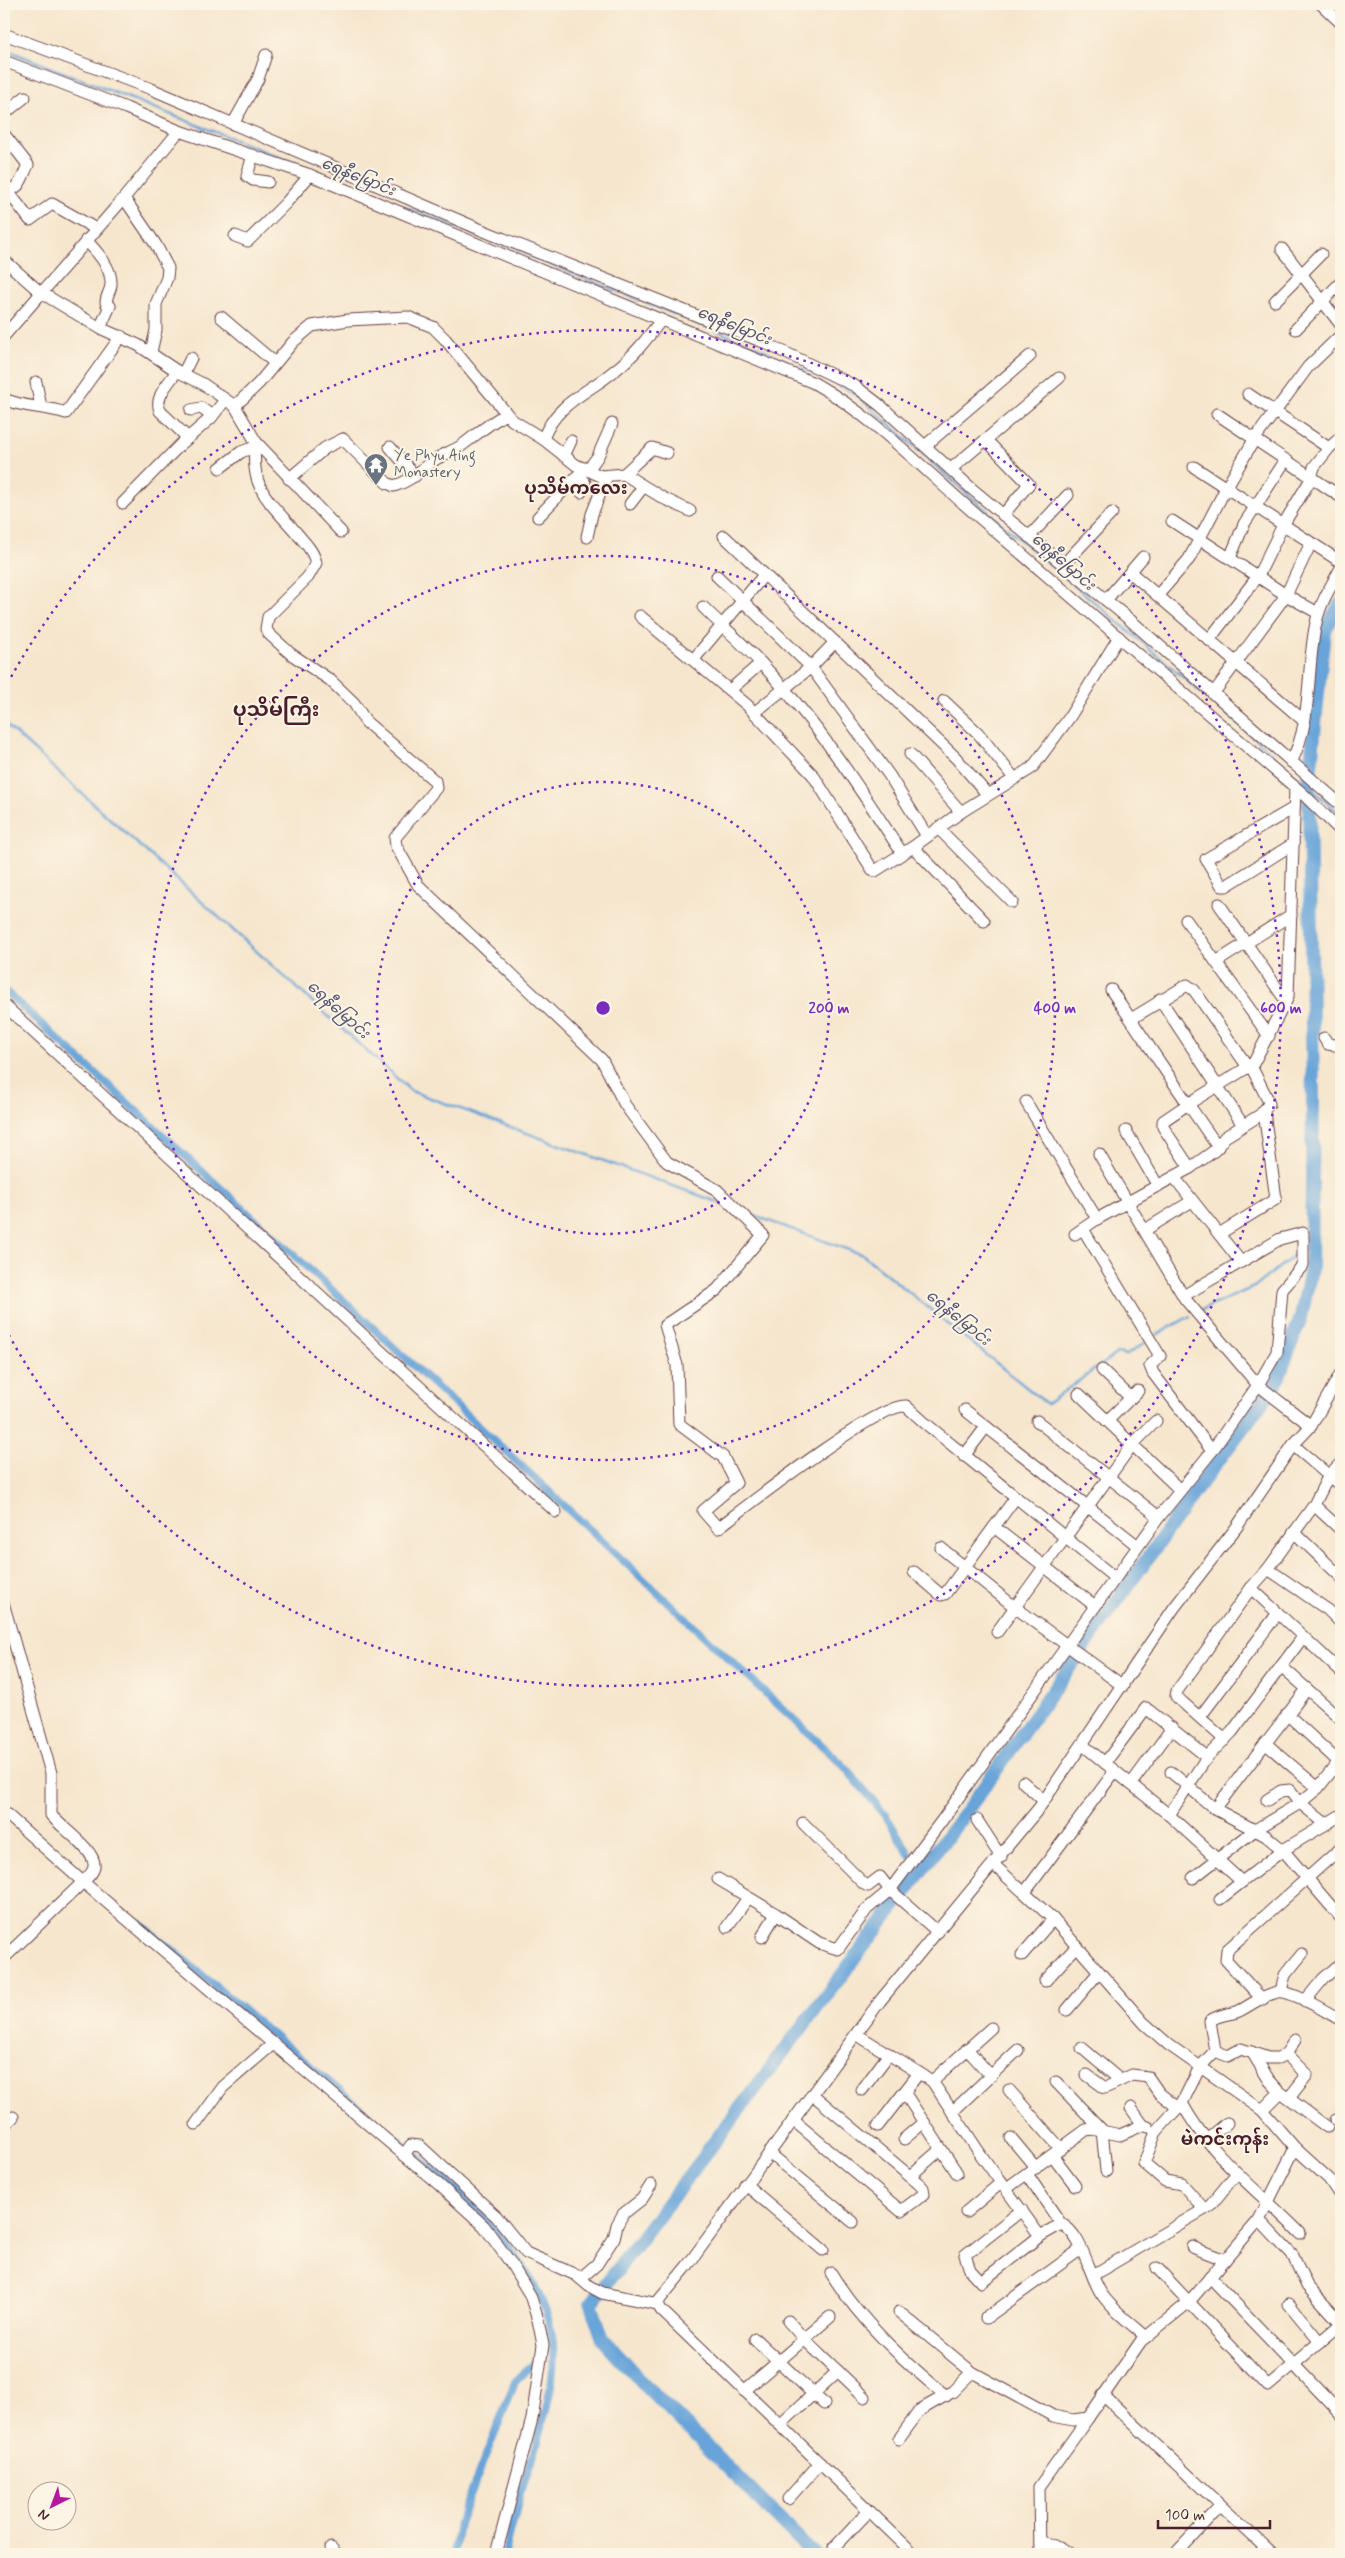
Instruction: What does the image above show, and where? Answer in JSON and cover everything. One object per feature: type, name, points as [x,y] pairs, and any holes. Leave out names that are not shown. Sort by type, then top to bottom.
[{"type":"street","points":[[1321,4],[1339,16]]},
{"type":"street","points":[[4,34],[149,88],[484,231],[771,346],[854,386],[881,406],[1003,515],[1106,600],[1341,805]]},
{"type":"street","points":[[233,124],[258,79],[266,55]]},
{"type":"street","points":[[4,61],[126,108],[179,131],[310,175],[814,383],[841,398],[866,417],[1119,637],[1299,790],[1341,831]]},
{"type":"street","points":[[4,114],[25,97]]},
{"type":"street","points":[[6,328],[124,198],[179,131]]},
{"type":"street","points":[[4,134],[28,165],[24,180],[13,189],[5,190]]},
{"type":"street","points":[[253,155],[248,176],[252,180],[268,182]]},
{"type":"street","points":[[235,236],[248,241],[285,204],[310,175]]},
{"type":"street","points":[[5,190],[30,220],[52,204],[96,229]]},
{"type":"street","points":[[124,198],[156,244],[168,268],[168,278],[156,304],[156,330],[151,352]]},
{"type":"street","points":[[86,240],[103,260],[112,286],[106,296],[106,303],[110,306],[100,328]]},
{"type":"street","points":[[1282,249],[1341,325]]},
{"type":"street","points":[[1275,302],[1321,254]]},
{"type":"street","points":[[4,260],[40,292],[100,328],[121,336],[151,352],[180,373],[203,384],[230,403],[256,444],[341,532]]},
{"type":"street","points":[[1296,329],[1341,282]]},
{"type":"street","points":[[222,317],[275,363]]},
{"type":"street","points":[[123,503],[188,438],[275,363],[312,326],[348,320],[408,317],[433,327],[506,414],[522,427],[543,439],[584,471],[601,476],[624,474],[652,448],[667,453]]},
{"type":"street","points":[[543,439],[559,412],[576,396],[624,363],[661,320]]},
{"type":"street","points":[[1158,595],[1189,559],[1226,488],[1254,440],[1308,367],[1341,334]]},
{"type":"street","points":[[5,401],[24,407],[41,407],[66,413],[121,336]]},
{"type":"street","points":[[925,446],[1030,356]]},
{"type":"street","points":[[188,438],[160,411],[158,398],[192,358]]},
{"type":"street","points":[[951,469],[1059,378]]},
{"type":"street","points":[[36,382],[41,407]]},
{"type":"street","points":[[1248,394],[1329,448]]},
{"type":"street","points":[[191,410],[201,408],[212,416]]},
{"type":"street","points":[[289,479],[325,448],[343,438],[387,483],[394,486],[415,476],[436,459],[461,446],[492,421],[506,414]]},
{"type":"street","points":[[1217,414],[1311,479],[1341,497]]},
{"type":"street","points":[[538,517],[598,456],[612,424]]},
{"type":"street","points":[[1209,640],[1258,576],[1283,525],[1311,479],[1314,468],[1329,448],[1341,437]]},
{"type":"street","points":[[986,440],[1029,484],[1003,515]]},
{"type":"street","points":[[564,456],[571,441]]},
{"type":"street","points":[[220,468],[241,452],[256,444]]},
{"type":"street","points":[[256,444],[254,467],[257,484],[308,547],[316,564],[308,577],[273,610],[266,622],[266,629],[291,654],[319,671],[346,694],[366,722],[435,781],[436,788],[395,838],[396,846],[418,885],[602,1060],[625,1105],[667,1162],[717,1190],[762,1235],[717,1290],[666,1325],[677,1365],[679,1424],[723,1457],[736,1483],[703,1511],[718,1528],[828,1446],[899,1405],[906,1406],[964,1456],[1115,1578]]},
{"type":"street","points":[[390,447],[415,476]]},
{"type":"street","points":[[1230,558],[1244,524],[1285,461]]},
{"type":"street","points":[[1194,467],[1341,562]]},
{"type":"street","points":[[581,492],[585,484],[584,471]]},
{"type":"street","points":[[624,474],[690,511]]},
{"type":"street","points":[[587,536],[592,514],[608,476]]},
{"type":"street","points":[[630,504],[643,486]]},
{"type":"street","points":[[1029,537],[1068,495]]},
{"type":"street","points":[[1063,565],[1112,513]]},
{"type":"street","points":[[1172,521],[1286,595],[1318,613]]},
{"type":"street","points":[[724,536],[956,758],[987,794]]},
{"type":"street","points":[[1213,694],[1286,595],[1311,543]]},
{"type":"street","points":[[1106,600],[1143,557]]},
{"type":"street","points":[[1291,762],[1299,748],[1312,644],[1318,613],[1327,592],[1341,568]]},
{"type":"street","points":[[1130,572],[1303,720]]},
{"type":"street","points":[[694,659],[721,624],[764,575]]},
{"type":"street","points":[[717,576],[811,667],[890,775],[927,836]]},
{"type":"street","points":[[703,607],[761,663],[785,690],[843,763],[902,853]]},
{"type":"street","points":[[640,616],[730,690],[813,775],[872,869],[879,871],[960,812],[1032,768],[1051,745],[1119,637]]},
{"type":"street","points":[[754,713],[785,690],[811,667],[834,642]]},
{"type":"street","points":[[730,690],[761,663]]},
{"type":"street","points":[[944,701],[978,733],[1014,778]]},
{"type":"street","points":[[910,754],[960,812]]},
{"type":"street","points":[[1190,1168],[1161,1123],[1250,1066],[1269,1036],[1286,1001],[1288,993],[1294,808],[1299,790]]},
{"type":"street","points":[[1293,844],[1226,886],[1222,886],[1206,859],[1294,808]]},
{"type":"street","points":[[938,828],[1012,902]]},
{"type":"street","points":[[913,847],[984,921]]},
{"type":"street","points":[[1219,904],[1286,1001]]},
{"type":"street","points":[[1216,962],[1291,915]]},
{"type":"street","points":[[1186,920],[1269,1036]]},
{"type":"street","points":[[1131,1019],[1183,985],[1190,986],[1250,1066],[1269,1104],[1264,1112],[1225,1137],[1218,1147],[1190,1168],[1098,1219],[1079,1232],[1160,1356],[1150,1366],[1153,1374],[1212,1450]]},
{"type":"street","points":[[1111,990],[1218,1147]]},
{"type":"street","points":[[1160,999],[1219,1085],[1243,1125]]},
{"type":"street","points":[[4,1006],[556,1512]]},
{"type":"street","points":[[1324,1038],[1328,1044],[1341,1046]]},
{"type":"street","points":[[1026,1102],[1098,1219]]},
{"type":"street","points":[[1219,1234],[1276,1199],[1264,1112]]},
{"type":"street","points":[[1126,1130],[1158,1186]]},
{"type":"street","points":[[1099,1154],[1200,1319],[1258,1385],[1311,1426]]},
{"type":"street","points":[[1174,1177],[1237,1257],[1237,1262]]},
{"type":"street","points":[[1145,1230],[1192,1201]]},
{"type":"street","points":[[718,1879],[819,1943],[838,1949],[867,1909],[890,1890],[1159,1517],[1212,1450],[1258,1385],[1277,1352],[1282,1290],[1303,1265],[1303,1233],[1280,1239],[1237,1262],[1185,1295]]},
{"type":"street","points":[[1102,1370],[1134,1395],[1107,1421]]},
{"type":"street","points":[[658,2304],[856,2034],[997,1861],[1044,1800],[1083,1746],[1174,1608],[1236,1528],[1293,1446],[1311,1426],[1341,1373]]},
{"type":"street","points":[[1079,1394],[1180,1490]]},
{"type":"street","points":[[965,1410],[1138,1546]]},
{"type":"street","points":[[1037,1421],[1159,1517]]},
{"type":"street","points":[[997,1632],[1132,1445],[1156,1421]]},
{"type":"street","points":[[964,1456],[986,1426]]},
{"type":"street","points":[[1293,1446],[1341,1486]]},
{"type":"street","points":[[1225,1740],[1176,1696],[1177,1691],[1268,1569],[1314,1505],[1330,1475],[1341,1463]]},
{"type":"street","points":[[914,1572],[943,1595],[965,1568],[1016,1497]]},
{"type":"street","points":[[1314,1505],[1341,1530]]},
{"type":"street","points":[[994,1528],[1095,1606]]},
{"type":"street","points":[[1294,1532],[1341,1577]]},
{"type":"street","points":[[941,1548],[1016,1608],[1090,1664],[1123,1686]]},
{"type":"street","points":[[1268,1569],[1328,1610],[1341,1623]]},
{"type":"street","points":[[1252,1588],[1303,1637],[1340,1668]]},
{"type":"street","points":[[4,1606],[51,1773],[50,1815],[92,1855],[94,1866],[87,1878],[4,1958]]},
{"type":"street","points":[[1200,1717],[1278,1613]]},
{"type":"street","points":[[1169,1815],[1206,1758],[1225,1740],[1303,1637]]},
{"type":"street","points":[[1282,1666],[1341,1719]]},
{"type":"street","points":[[1215,1809],[1307,1688]]},
{"type":"street","points":[[1105,1763],[1146,1708],[1206,1758]]},
{"type":"street","points":[[1193,1878],[1255,1830],[1300,1802],[1318,1788],[1340,1762],[1287,1714]]},
{"type":"street","points":[[1131,1784],[1172,1728]]},
{"type":"street","points":[[1265,1743],[1318,1788]]},
{"type":"street","points":[[1083,1746],[1169,1815],[1242,1882]]},
{"type":"street","points":[[1025,1892],[1115,1771]]},
{"type":"street","points":[[1171,1772],[1215,1809],[1255,1830],[1283,1850],[1309,1877],[1341,1918]]},
{"type":"street","points":[[1023,1782],[1044,1800]]},
{"type":"street","points":[[1267,1800],[1286,1789],[1290,1790],[1300,1802],[1326,1824]]},
{"type":"street","points":[[4,1812],[87,1878],[484,2226],[510,2262],[530,2295],[538,2320],[544,2352],[532,2419],[496,2554]]},
{"type":"street","points":[[1220,1899],[1283,1850],[1341,1815]]},
{"type":"street","points":[[977,1820],[997,1861],[1025,1892],[1054,1919],[1144,2023],[1200,2067],[1262,2110],[1295,2148],[1329,2179],[1341,2197]]},
{"type":"street","points":[[803,1823],[864,1884],[868,1886],[880,1877],[890,1890],[938,1932]]},
{"type":"street","points":[[1258,2002],[1226,1960],[1226,1950],[1341,1848]]},
{"type":"street","points":[[728,1927],[748,1898]]},
{"type":"street","points":[[762,1937],[776,1914]]},
{"type":"street","points":[[1022,1955],[1054,1919]]},
{"type":"street","points":[[1045,1981],[1077,1946]]},
{"type":"street","points":[[1281,1991],[1285,1976],[1302,1954]]},
{"type":"street","points":[[1305,2001],[1323,1979],[1341,1963]]},
{"type":"street","points":[[1067,2010],[1099,1972]]},
{"type":"street","points":[[1215,2051],[1210,2021],[1281,1991],[1341,2020]]},
{"type":"street","points":[[932,2081],[991,2028]]},
{"type":"street","points":[[856,2034],[932,2081],[1040,2236]]},
{"type":"street","points":[[1215,2051],[1228,2056],[1241,2050],[1278,2058],[1286,2054],[1295,2040]]},
{"type":"street","points":[[196,2124],[223,2087],[274,2043]]},
{"type":"street","points":[[1082,2048],[1120,2080]]},
{"type":"street","points":[[967,2049],[991,2076]]},
{"type":"street","points":[[952,2112],[1018,2050]]},
{"type":"street","points":[[1204,2209],[1182,2184],[1164,2181],[1145,2165],[1144,2161],[1156,2132],[1180,2106],[1200,2067],[1215,2051]]},
{"type":"street","points":[[1252,2052],[1269,2080],[1284,2095],[1335,2124]]},
{"type":"street","points":[[862,2090],[889,2054]]},
{"type":"street","points":[[1262,2110],[1307,2076],[1286,2054]]},
{"type":"street","points":[[878,2126],[919,2073]]},
{"type":"street","points":[[1087,2075],[1105,2088],[1132,2075],[1148,2077],[1159,2093],[1180,2106],[1237,2173],[1268,2200],[1300,2233]]},
{"type":"street","points":[[1056,2082],[1102,2130],[1106,2171]]},
{"type":"street","points":[[1009,2090],[1057,2152],[1075,2185]]},
{"type":"street","points":[[904,2092],[956,2173]]},
{"type":"street","points":[[793,2120],[901,2211],[924,2194],[924,2188],[812,2094]]},
{"type":"street","points":[[1131,2108],[1143,2125],[1156,2132]]},
{"type":"street","points":[[4,2126],[13,2118]]},
{"type":"street","points":[[904,2139],[924,2122]]},
{"type":"street","points":[[1207,2140],[1226,2123]]},
{"type":"street","points":[[966,2212],[1004,2185],[1032,2171],[1086,2130],[1102,2130],[1120,2135],[1143,2125]]},
{"type":"street","points":[[1011,2138],[1032,2171],[1061,2224],[1066,2227],[1080,2249],[1101,2293],[1146,2336]]},
{"type":"street","points":[[404,2155],[412,2145],[420,2146],[497,2217],[521,2249],[531,2256],[585,2282],[602,2293],[658,2304],[668,2317],[914,2554]]},
{"type":"street","points":[[1070,2554],[1060,2547],[1040,2549],[1039,2487],[1146,2336],[1188,2303],[1259,2220],[1295,2148]]},
{"type":"street","points":[[910,2176],[941,2149]]},
{"type":"street","points":[[768,2153],[853,2222]]},
{"type":"street","points":[[1093,2275],[1204,2209],[1222,2193],[1237,2173]]},
{"type":"street","points":[[745,2184],[822,2250]]},
{"type":"street","points":[[585,2282],[614,2238],[617,2225],[623,2214],[642,2199],[651,2185]]},
{"type":"street","points":[[1022,2210],[968,2252],[965,2259],[970,2270],[981,2282],[1040,2236],[1061,2224]]},
{"type":"street","points":[[1157,2268],[1264,2384],[1271,2385],[1341,2324],[1307,2286],[1293,2256],[1259,2220]]},
{"type":"street","points":[[1192,2247],[1225,2260]]},
{"type":"street","points":[[986,2318],[1080,2249]]},
{"type":"street","points":[[831,2273],[848,2298],[903,2359],[946,2396]]},
{"type":"street","points":[[1210,2277],[1341,2414]]},
{"type":"street","points":[[1289,2304],[1320,2342]]},
{"type":"street","points":[[899,2312],[972,2372],[1053,2416],[1073,2420],[1088,2418]]},
{"type":"street","points":[[744,2391],[830,2317]]},
{"type":"street","points":[[788,2320],[804,2339],[865,2397]]},
{"type":"street","points":[[755,2339],[824,2404]]},
{"type":"street","points":[[780,2425],[838,2371]]},
{"type":"street","points":[[899,2439],[920,2410],[946,2396],[972,2372]]},
{"type":"street","points":[[1103,2395],[1272,2554]]},
{"type":"street","points":[[788,2499],[820,2463]]},
{"type":"street","points":[[1175,2554],[1220,2506]]},
{"type":"street","points":[[835,2546],[869,2511]]},
{"type":"waterway","name":"ရေနီမြောင်း","points":[[4,49],[307,168]]},
{"type":"waterway","name":"ရေနီမြောင်း","points":[[340,181],[755,346],[854,393],[989,513],[1242,727],[1341,815]]},
{"type":"waterway","points":[[814,2554],[638,2378],[603,2339],[591,2304],[966,1812],[1199,1486],[1276,1384],[1301,1317],[1311,1269],[1313,1098],[1309,787],[1324,631],[1341,603]]},
{"type":"waterway","name":"ရေနီမြောင်း","points":[[4,723],[411,1091],[723,1204]]},
{"type":"waterway","points":[[4,990],[344,1301],[843,1765],[886,1816],[909,1854]]},
{"type":"waterway","name":"ရေနီမြောင်း","points":[[747,1213],[863,1255],[1047,1404],[1117,1353],[1126,1355],[1145,1343]]},
{"type":"waterway","name":"ရေနီမြောင်း","points":[[1201,1310],[1254,1287],[1295,1255]]},
{"type":"waterway","name":"ရေနီမြောင်း","points":[[1155,1336],[1190,1316]]},
{"type":"waterway","points":[[917,1865],[921,1871]]},
{"type":"waterway","points":[[140,1923],[461,2193],[506,2243],[532,2281],[542,2301],[549,2322],[554,2360],[544,2418],[505,2554]]},
{"type":"waterway","points":[[454,2554],[459,2523],[515,2382],[537,2360]]},
{"type":"place","name":"Ye Phyu Aing Monastery","points":[[376,486]]},
{"type":"district","name":"ပုသိမ်ကလေး","points":[[576,489]]},
{"type":"district","name":"ပုသိမ်ကြီး","points":[[276,710]]},
{"type":"district","name":"မဲကင်းကုန်း","points":[[1225,2140]]}]
